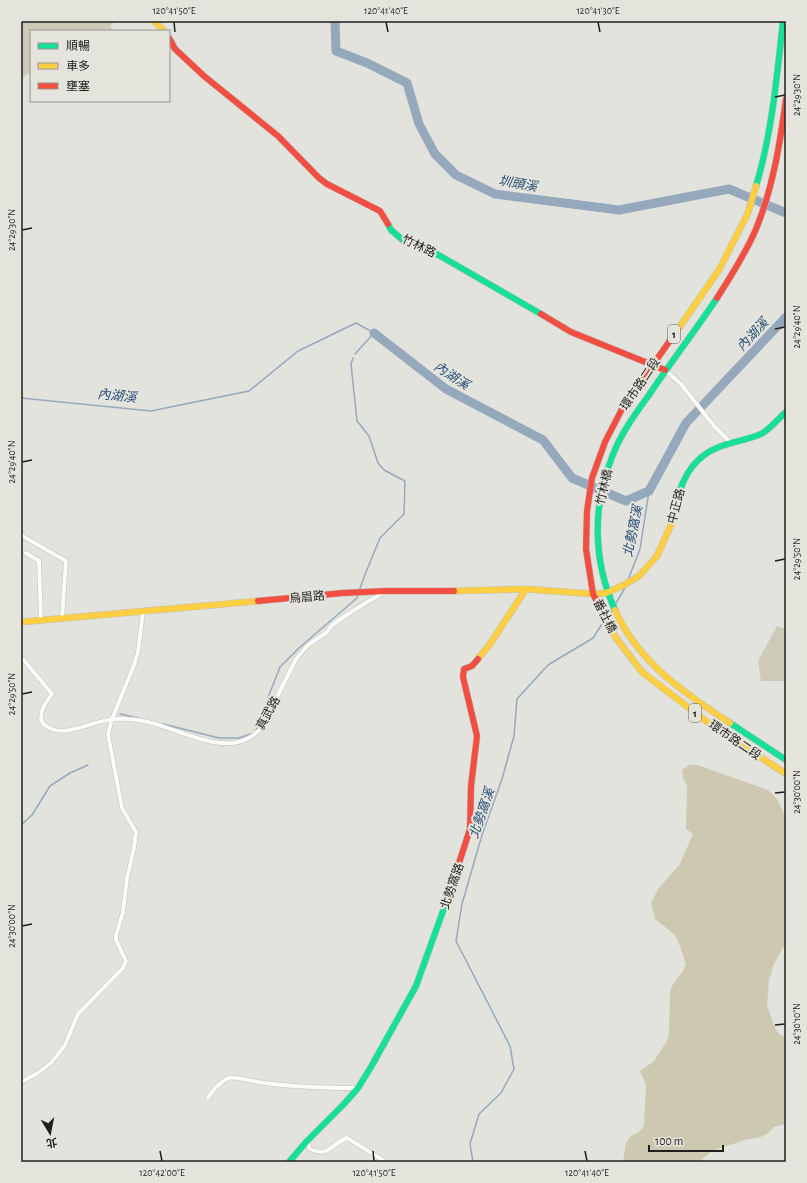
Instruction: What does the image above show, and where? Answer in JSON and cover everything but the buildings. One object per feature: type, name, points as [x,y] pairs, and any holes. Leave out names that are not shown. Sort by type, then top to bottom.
[{"type":"main road","points":[[154,21],[163,30]]},
{"type":"main road","name":"環市路二段","points":[[600,455],[622,409],[719,270],[748,213],[761,169],[776,85],[783,21]]},
{"type":"main road","name":"竹林路","points":[[170,40],[175,49],[200,73],[278,136],[319,178],[327,184],[380,211],[391,230],[404,241],[435,253],[570,332],[665,370]]},
{"type":"main road","name":"環市路二段","points":[[611,458],[629,422],[717,298],[754,233],[774,174],[786,99]]},
{"type":"main road","name":"中正路","points":[[594,594],[606,593],[639,576],[657,556],[667,537],[681,486],[692,466],[700,457],[718,447],[762,434],[786,412]]},
{"type":"main road","name":"竹林橋","points":[[594,594],[586,549],[587,510],[592,478],[600,455]]},
{"type":"main road","name":"竹林橋","points":[[606,593],[599,561],[596,531],[602,492],[611,458]]},
{"type":"main road","name":"烏眉路","points":[[21,622],[343,593],[526,589],[594,594]]},
{"type":"main road","name":"北勢窩路","points":[[289,1162],[358,1088],[416,986],[455,879],[470,829],[472,786],[477,736],[463,677],[464,669],[472,666],[490,644],[526,589]]},
{"type":"main road","name":"番社橋","points":[[606,593],[626,631]]},
{"type":"main road","name":"番社橋","points":[[594,594],[616,638]]},
{"type":"main road","name":"環市路二段","points":[[626,631],[646,658],[673,684],[786,760]]},
{"type":"main road","name":"環市路二段","points":[[616,638],[642,672],[710,724],[786,774]]},
{"type":"street","name":"竹林路","points":[[665,370],[688,391],[714,426],[731,443]]},
{"type":"street","points":[[21,534],[66,561],[62,618]]},
{"type":"street","points":[[26,553],[39,561],[42,620]]},
{"type":"street","name":"真武路","points":[[21,657],[52,694],[43,707],[41,721],[52,730],[62,732],[99,721],[112,719],[143,720],[211,742],[246,741],[256,735],[262,727],[296,659],[308,645],[328,632],[332,626],[351,612],[386,591]]},
{"type":"street","points":[[21,1082],[38,1073],[51,1063],[65,1044],[78,1014],[123,968],[126,960],[116,940],[116,934],[123,912],[127,878],[136,832],[122,808],[108,734],[112,719],[138,652],[143,611]]},
{"type":"street","points":[[208,1098],[212,1092],[228,1078],[307,1088],[358,1088]]},
{"type":"street","points":[[307,1141],[310,1149],[317,1152],[329,1150],[347,1138],[386,1162]]},
{"type":"shaded area","points":[[21,21],[116,21],[110,26],[113,30],[30,30],[30,73],[21,79]]},
{"type":"shaded area","points":[[777,626],[786,629],[786,681],[761,681],[758,661]]},
{"type":"shaded area","points":[[689,765],[697,765],[768,790],[778,800],[785,818],[786,942],[774,964],[769,980],[767,1005],[775,1028],[780,1035],[786,1036],[786,1124],[774,1127],[761,1137],[745,1140],[712,1151],[699,1162],[623,1162],[626,1143],[631,1136],[639,1132],[644,1126],[646,1085],[640,1071],[653,1062],[667,1041],[669,1033],[670,992],[673,984],[683,971],[686,964],[674,934],[655,919],[651,903],[658,889],[680,864],[693,834],[686,829],[687,785],[683,778],[682,770]]},
{"type":"waterway","name":"圳頭溪","points":[[335,21],[336,51],[367,63],[407,83],[419,124],[435,154],[456,175],[495,194],[619,210],[729,189],[786,213]]},
{"type":"waterway","name":"內湖溪","points":[[374,333],[446,389],[543,440],[572,478],[626,501],[649,491],[686,423],[786,317]]},
{"type":"waterway","name":"內湖溪","points":[[21,398],[151,411],[249,391],[298,351],[356,323],[374,333],[355,354]]},
{"type":"waterway","points":[[353,358],[351,364],[357,421],[369,436],[378,463],[384,470],[405,481],[404,514],[380,538],[359,591]]},
{"type":"waterway","name":"北勢窩溪","points":[[628,580],[640,549],[649,491]]},
{"type":"waterway","name":"北勢窩溪","points":[[615,605],[626,586]]},
{"type":"waterway","points":[[256,730],[263,717],[269,695],[280,667],[299,648],[357,598],[358,595]]},
{"type":"waterway","name":"北勢窩溪","points":[[607,616],[612,610]]},
{"type":"waterway","name":"北勢窩溪","points":[[473,1162],[470,1144],[479,1114],[501,1093],[514,1069],[510,1046],[456,941],[462,904],[482,835],[502,779],[514,736],[517,699],[548,665],[593,638],[604,621]]},
{"type":"waterway","points":[[120,714],[138,718]]},
{"type":"waterway","points":[[163,724],[219,738],[238,738],[251,734]]},
{"type":"waterway","points":[[21,825],[32,815],[50,786],[70,773],[88,765]]},
{"type":"traffic: fast","points":[[756,186],[762,166],[770,125],[783,21]]},
{"type":"traffic: fast","points":[[388,224],[391,230],[404,241],[435,253],[541,314]]},
{"type":"traffic: fast","points":[[615,610],[602,572],[599,553],[598,514],[605,476],[615,449],[628,425],[717,298]]},
{"type":"traffic: fast","points":[[677,500],[683,483],[691,468],[703,456],[719,447],[761,434],[786,412]]},
{"type":"traffic: fast","points":[[730,723],[786,760]]},
{"type":"traffic: fast","points":[[289,1162],[358,1088],[371,1067],[416,986],[447,900]]},
{"type":"traffic: slow","points":[[154,21],[163,30]]},
{"type":"traffic: slow","points":[[676,332],[719,270],[748,213],[756,186]]},
{"type":"traffic: slow","points":[[454,591],[526,589],[593,594],[606,593],[639,576],[657,556],[671,525],[677,500]]},
{"type":"traffic: slow","points":[[478,659],[490,644],[526,589]]},
{"type":"traffic: slow","points":[[21,622],[258,601]]},
{"type":"traffic: slow","points":[[601,609],[616,638],[642,672],[710,724],[786,774]]},
{"type":"traffic: slow","points":[[615,610],[625,629],[649,661],[679,688],[730,723]]},
{"type":"traffic: jam","points":[[170,40],[175,49],[204,76],[278,136],[319,178],[327,184],[380,211],[388,224]]},
{"type":"traffic: jam","points":[[717,298],[748,247],[762,213],[775,165],[786,99]]},
{"type":"traffic: jam","points":[[541,314],[571,332],[665,370]]},
{"type":"traffic: jam","points":[[601,609],[593,594],[586,549],[587,511],[592,478],[605,442],[622,409],[676,332]]},
{"type":"traffic: jam","points":[[258,601],[343,593],[386,591],[454,591]]},
{"type":"traffic: jam","points":[[447,900],[470,829],[471,786],[477,736],[463,677],[464,669],[472,666],[478,659]]}]
